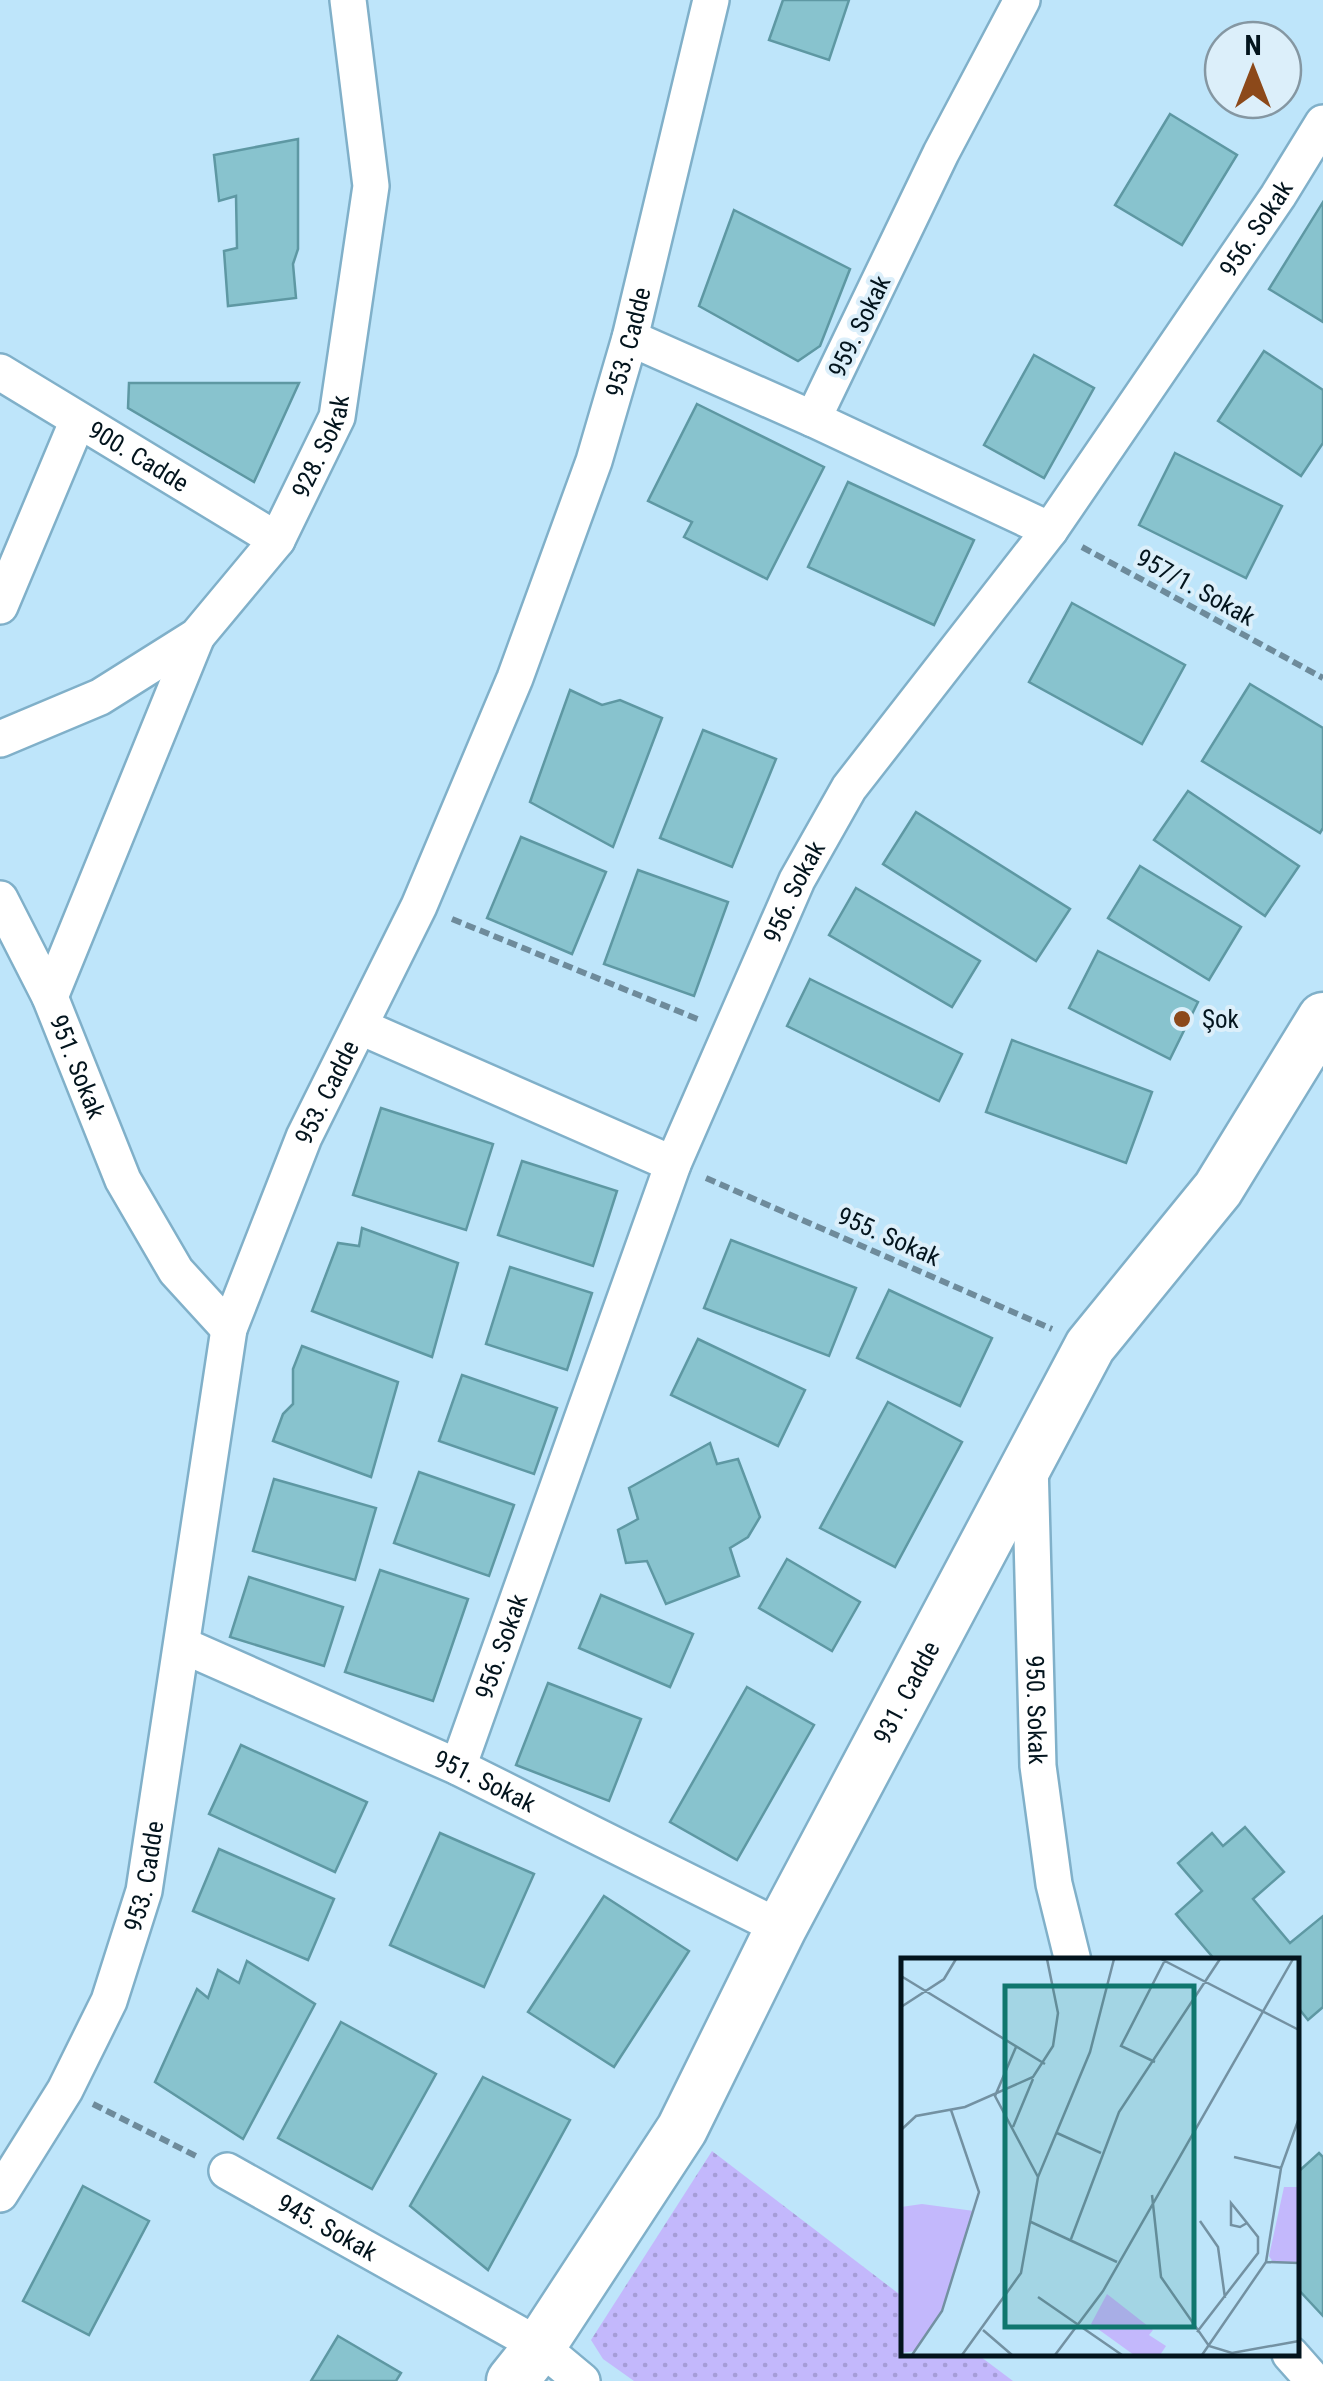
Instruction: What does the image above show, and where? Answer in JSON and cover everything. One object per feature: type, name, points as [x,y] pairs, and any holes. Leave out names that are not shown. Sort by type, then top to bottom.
[{"type":"main road","name":"931. Cadde","points":[[526,2364],[682,2129],[782,1928],[1090,1346],[1218,1189],[1323,1018]]},
{"type":"street","name":"928. Sokak","points":[[0,739],[100,697],[197,636],[277,540],[337,417],[371,186],[348,0]]},
{"type":"street","name":"953. Cadde","points":[[0,2194],[65,2090],[109,2001],[144,1891],[229,1329],[304,1137],[418,906],[515,678],[594,461],[630,338],[712,0]]},
{"type":"street","name":"959. Sokak","points":[[813,419],[941,153],[1022,0]]},
{"type":"street","name":"956. Sokak","points":[[458,1767],[672,1164],[797,880],[849,788],[1050,530],[1278,196],[1323,122]]},
{"type":"street","points":[[630,338],[1050,530]]},
{"type":"street","name":"900. Cadde","points":[[0,372],[277,540]]},
{"type":"street","points":[[0,606],[78,420]]},
{"type":"street","points":[[50,997],[197,636]]},
{"type":"street","name":"951. Sokak","points":[[0,900],[50,997],[123,1180],[176,1271],[229,1329]]},
{"type":"street","points":[[361,1027],[672,1164]]},
{"type":"street","name":"950. Sokak","points":[[1030,1456],[1038,1766],[1054,1884],[1073,1958]]},
{"type":"street","name":"951. Sokak","points":[[182,1644],[458,1767],[782,1928]]},
{"type":"street","name":"945. Sokak","points":[[227,2171],[526,2364],[582,2381]]},
{"type":"street","points":[[1292,2356],[1314,2381]]},
{"type":"path","name":"957/1. Sokak","points":[[1050,530],[1323,678]]},
{"type":"path","points":[[418,906],[729,1032]]},
{"type":"path","name":"955. Sokak","points":[[672,1164],[1090,1346]]},
{"type":"path","points":[[65,2090],[227,2171]]},
{"type":"shaded area","points":[[712,2151],[901,2295],[901,2356],[980,2356],[1013,2381],[634,2381],[603,2359],[591,2340]]},
{"type":"building","points":[[783,0],[849,0],[829,60],[769,40]]},
{"type":"building","points":[[1170,114],[1237,155],[1182,245],[1115,205]]},
{"type":"building","points":[[298,139],[298,249],[293,264],[296,298],[228,306],[224,251],[237,248],[236,196],[219,201],[214,155]]},
{"type":"building","points":[[1323,202],[1323,322],[1269,289]]},
{"type":"building","points":[[734,210],[850,269],[820,346],[798,361],[699,306]]},
{"type":"building","points":[[1264,351],[1323,390],[1323,443],[1301,476],[1218,421]]},
{"type":"building","points":[[1034,355],[1094,388],[1044,478],[984,445]]},
{"type":"building","points":[[129,383],[299,383],[254,482],[128,408]]},
{"type":"building","points":[[697,404],[824,467],[767,579],[684,537],[692,522],[648,501]]},
{"type":"building","points":[[1175,453],[1282,506],[1246,578],[1139,525]]},
{"type":"building","points":[[848,482],[974,540],[934,625],[808,567]]},
{"type":"building","points":[[1072,603],[1185,665],[1142,744],[1029,682]]},
{"type":"building","points":[[1250,684],[1323,728],[1320,833],[1202,761]]},
{"type":"building","points":[[570,690],[602,705],[620,700],[662,718],[613,847],[530,802]]},
{"type":"building","points":[[703,730],[776,759],[732,867],[660,838]]},
{"type":"building","points":[[1188,791],[1299,866],[1265,916],[1154,840]]},
{"type":"building","points":[[916,812],[1070,909],[1036,961],[883,864]]},
{"type":"building","points":[[521,837],[606,872],[572,954],[487,918]]},
{"type":"building","points":[[1140,866],[1241,927],[1209,980],[1108,918]]},
{"type":"building","points":[[638,870],[728,902],[694,996],[604,964]]},
{"type":"building","points":[[856,888],[980,961],[952,1007],[829,935]]},
{"type":"building","points":[[1098,951],[1198,1002],[1170,1059],[1069,1008]]},
{"type":"building","points":[[810,979],[962,1054],[939,1101],[787,1026]]},
{"type":"building","points":[[1012,1040],[1152,1092],[1126,1163],[986,1112]]},
{"type":"building","points":[[381,1108],[493,1144],[466,1230],[353,1195]]},
{"type":"building","points":[[522,1161],[617,1191],[593,1266],[498,1235]]},
{"type":"building","points":[[362,1228],[458,1263],[432,1357],[312,1311],[338,1243],[359,1246]]},
{"type":"building","points":[[731,1240],[856,1288],[829,1356],[704,1308]]},
{"type":"building","points":[[510,1267],[592,1293],[567,1370],[486,1344]]},
{"type":"building","points":[[889,1290],[992,1338],[960,1406],[857,1358]]},
{"type":"building","points":[[698,1339],[805,1390],[778,1446],[671,1395]]},
{"type":"building","points":[[302,1346],[398,1382],[371,1477],[273,1441],[283,1414],[293,1404],[293,1369]]},
{"type":"building","points":[[462,1375],[557,1408],[534,1474],[439,1441]]},
{"type":"building","points":[[888,1402],[962,1442],[895,1567],[820,1528]]},
{"type":"building","points":[[710,1443],[717,1464],[738,1459],[760,1517],[748,1537],[730,1548],[739,1576],[666,1604],[647,1561],[626,1563],[618,1530],[638,1519],[629,1488]]},
{"type":"building","points":[[419,1472],[514,1505],[489,1576],[394,1543]]},
{"type":"building","points":[[274,1479],[376,1508],[355,1580],[253,1551]]},
{"type":"building","points":[[787,1559],[860,1602],[832,1651],[759,1608]]},
{"type":"building","points":[[380,1570],[468,1599],[433,1701],[345,1672]]},
{"type":"building","points":[[249,1577],[343,1607],[324,1666],[230,1637]]},
{"type":"building","points":[[601,1595],[693,1634],[670,1687],[579,1648]]},
{"type":"building","points":[[548,1683],[641,1719],[609,1801],[516,1765]]},
{"type":"building","points":[[747,1687],[814,1725],[737,1860],[670,1822]]},
{"type":"building","points":[[241,1745],[367,1802],[335,1872],[209,1814]]},
{"type":"building","points":[[1245,1827],[1284,1872],[1253,1899],[1290,1943],[1323,1916],[1323,2007],[1308,2020],[1298,2008],[1298,1958],[1213,1958],[1176,1914],[1202,1891],[1178,1863],[1212,1833],[1223,1846]]},
{"type":"building","points":[[440,1833],[534,1874],[484,1987],[390,1945]]},
{"type":"building","points":[[219,1849],[334,1899],[308,1960],[193,1911]]},
{"type":"building","points":[[604,1896],[689,1951],[614,2067],[528,2012]]},
{"type":"building","points":[[247,1961],[315,2004],[243,2139],[155,2082],[197,1989],[208,1998],[218,1970],[239,1983]]},
{"type":"building","points":[[341,2022],[436,2074],[372,2189],[278,2138]]},
{"type":"building","points":[[483,2077],[570,2120],[488,2270],[410,2206]]},
{"type":"building","points":[[1319,2153],[1323,2157],[1323,2316],[1298,2289],[1298,2172]]},
{"type":"building","points":[[83,2186],[149,2221],[89,2335],[23,2301]]},
{"type":"building","points":[[338,2336],[401,2373],[396,2381],[311,2381]]},
{"type":"place","name":"Şok","points":[[1182,1019]]}]
